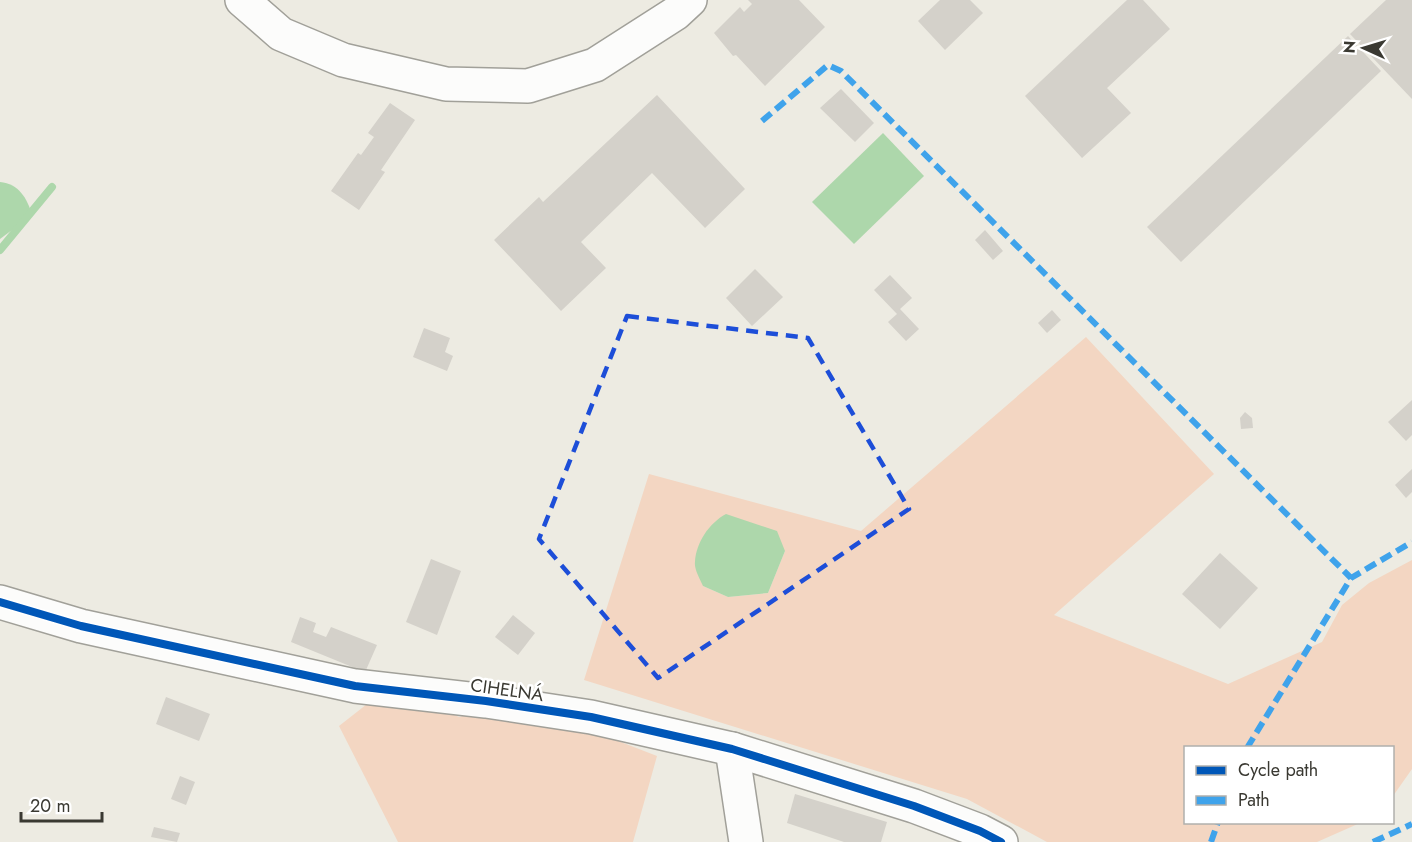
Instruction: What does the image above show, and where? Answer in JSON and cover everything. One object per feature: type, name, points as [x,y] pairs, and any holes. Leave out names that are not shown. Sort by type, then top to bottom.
[{"type":"street","points":[[242,0],[281,34],[343,60],[446,84],[528,86],[595,65],[676,13],[690,0]]},
{"type":"street","name":"CIHELNÁ","points":[[0,602],[81,626],[355,686],[486,701],[591,717],[732,749],[914,806],[980,831],[1000,842]]},
{"type":"street","points":[[732,749],[746,842]]},
{"type":"highlighted area","points":[[627,316],[808,338],[909,509],[658,678],[539,539]]},
{"type":"shaded area","points":[[883,133],[924,176],[854,244],[812,202]]},
{"type":"shaded area","points":[[0,182],[7,183],[21,193],[32,215],[0,239]]},
{"type":"shaded area","points":[[1086,337],[1214,474],[1054,615],[1228,684],[1322,642],[1342,605],[1369,583],[1412,560],[1412,769],[1394,795],[1394,746],[1184,746],[1184,824],[1358,824],[1317,842],[1047,842],[967,799],[584,680],[649,474],[861,531]],"holes":[[[785,551],[768,593],[728,597],[703,586]]]},
{"type":"shaded area","points":[[726,514],[777,531],[785,551],[768,593],[728,597],[703,586],[695,565],[698,548],[709,528]]},
{"type":"shaded area","points":[[376,697],[437,706],[459,717],[493,708],[564,720],[657,756],[633,842],[398,842],[339,726]]},
{"type":"building","points":[[748,0],[799,0],[825,27],[765,86],[736,55],[733,56],[714,33],[740,7],[744,12],[752,4]]},
{"type":"building","points":[[940,0],[970,0],[983,13],[945,50],[918,21]]},
{"type":"building","points":[[1127,0],[1143,0],[1170,29],[1107,88],[1131,113],[1082,158],[1025,96]]},
{"type":"building","points":[[1386,0],[1412,0],[1412,99],[1350,34]]},
{"type":"building","points":[[1348,36],[1381,71],[1181,262],[1147,227]]},
{"type":"building","points":[[841,89],[874,123],[855,142],[820,108]]},
{"type":"building","points":[[657,95],[745,189],[705,228],[652,173],[581,242],[606,268],[561,311],[494,240],[539,197],[543,202]]},
{"type":"building","points":[[390,103],[415,120],[381,170],[385,172],[359,210],[331,191],[358,153],[361,155],[374,137],[368,133]]},
{"type":"building","points":[[985,230],[1003,251],[993,260],[975,240]]},
{"type":"building","points":[[755,269],[783,297],[752,326],[726,298]]},
{"type":"building","points":[[890,275],[912,298],[900,309],[919,329],[906,341],[888,322],[897,314],[874,290]]},
{"type":"building","points":[[1052,310],[1061,320],[1047,333],[1038,323]]},
{"type":"building","points":[[424,328],[450,338],[445,352],[453,356],[447,371],[413,357]]},
{"type":"building","points":[[1412,400],[1412,435],[1406,441],[1388,422]]},
{"type":"building","points":[[1245,412],[1252,418],[1253,428],[1241,429],[1240,418]]},
{"type":"building","points":[[1412,469],[1412,492],[1406,498],[1395,485]]},
{"type":"building","points":[[1220,553],[1258,588],[1220,629],[1182,594]]},
{"type":"building","points":[[431,559],[461,571],[437,635],[406,622]]},
{"type":"building","points":[[513,615],[535,633],[518,655],[495,637]]},
{"type":"building","points":[[300,617],[316,623],[313,632],[326,637],[331,627],[377,645],[366,670],[362,671],[291,642]]},
{"type":"building","points":[[166,697],[210,714],[199,741],[156,724]]},
{"type":"building","points":[[180,776],[195,782],[186,805],[171,799]]},
{"type":"building","points":[[795,794],[887,822],[881,842],[844,842],[787,823]]},
{"type":"building","points":[[154,827],[180,833],[177,842],[151,837]]},
{"type":"waterway","points":[[0,250],[52,187]]},
{"type":"marked path","points":[[762,121],[828,65],[841,71],[1351,578]]},
{"type":"marked path","points":[[1248,746],[1351,578],[1412,542]]},
{"type":"marked path","points":[[1211,842],[1217,824]]},
{"type":"marked path","points":[[1373,842],[1412,824]]},
{"type":"cycle path","points":[[0,602],[81,626],[355,686],[486,701],[591,717],[732,749],[914,806],[980,831],[1001,842]]}]
